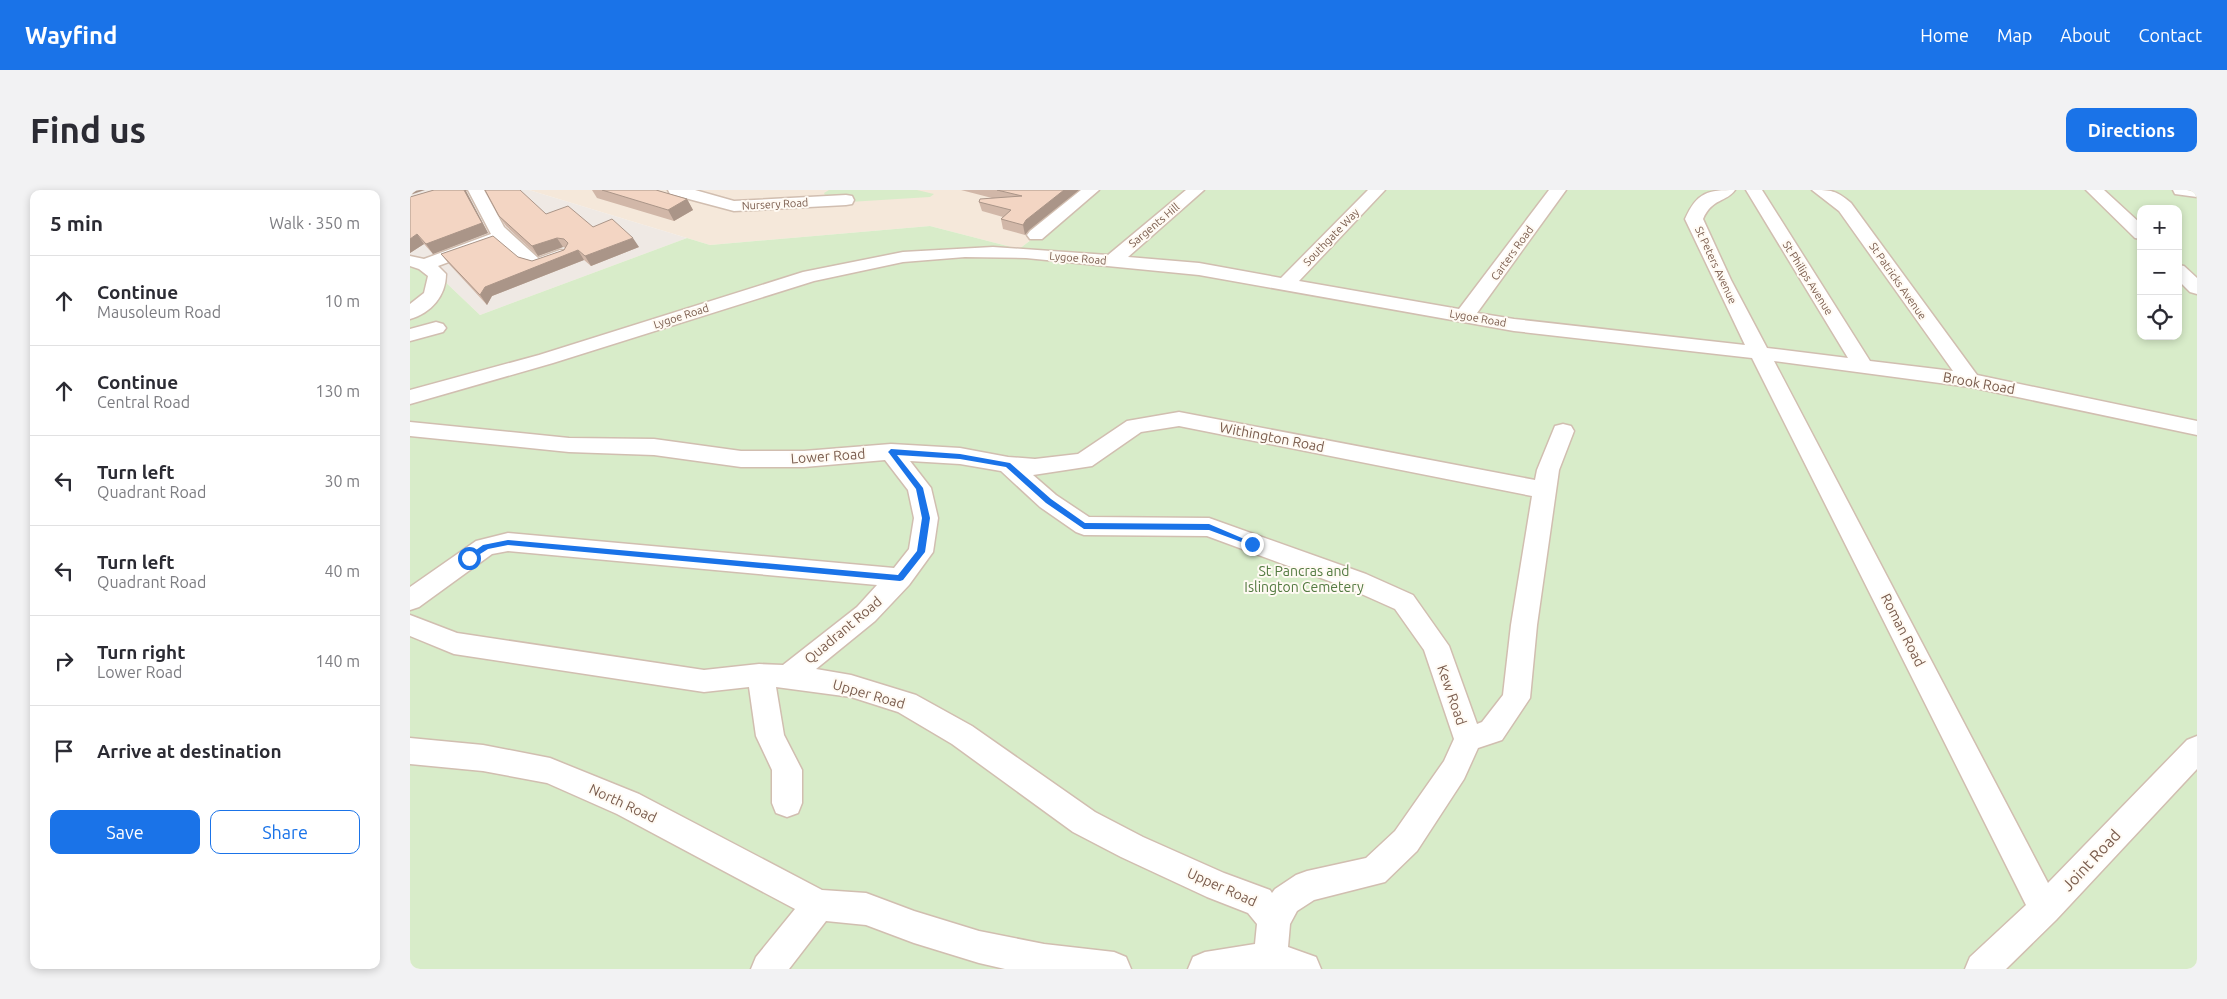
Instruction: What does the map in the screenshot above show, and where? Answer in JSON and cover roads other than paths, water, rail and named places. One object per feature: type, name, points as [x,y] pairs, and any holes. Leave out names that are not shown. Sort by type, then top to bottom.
[{"type":"street","points":[[476,190],[496,229],[536,265],[564,254]]},
{"type":"street","name":"Nursery Road","points":[[676,190],[734,206],[846,200]]},
{"type":"street","points":[[802,202],[822,190]]},
{"type":"street","points":[[1036,234],[1091,190]]},
{"type":"street","name":"Sargents Hill","points":[[1112,261],[1196,190]]},
{"type":"street","name":"Southgate Way","points":[[1285,285],[1377,190]]},
{"type":"street","name":"Carters Road","points":[[1465,315],[1558,190]]},
{"type":"street","name":"St Peters Avenue","points":[[1727,190],[1704,201],[1694,219],[1759,352]]},
{"type":"street","name":"St Philips Avenue","points":[[1754,190],[1863,366]]},
{"type":"street","name":"St Patricks Avenue","points":[[1820,190],[1835,198],[1845,207],[1970,380]]},
{"type":"street","points":[[2094,190],[2137,230]]},
{"type":"street","points":[[2181,190],[2197,192]]},
{"type":"street","points":[[418,263],[502,236]]},
{"type":"street","name":"Lygoe Road","points":[[410,397],[546,359],[810,276],[903,257],[965,252],[1026,253],[1198,269],[1557,330],[1759,352]]},
{"type":"street","points":[[410,312],[426,302],[436,292],[437,274],[418,263]]},
{"type":"street","points":[[2182,274],[2197,288]]},
{"type":"street","points":[[410,335],[436,328]]},
{"type":"street","name":"Brook Road","points":[[1759,352],[1970,380],[2197,428]]},
{"type":"street","name":"Roman Road","points":[[1759,352],[2045,909]]},
{"type":"street","name":"Withington Road","points":[[1008,464],[1035,466],[1084,461],[1135,426],[1179,418],[1546,490]]},
{"type":"street","name":"Lower Road","points":[[410,429],[569,444],[654,447],[741,459],[804,460],[891,452],[960,456],[1008,464]]},
{"type":"street","points":[[1468,739],[1492,731],[1516,698],[1524,625],[1548,470],[1563,431]]},
{"type":"street","name":"Quadrant Road","points":[[788,676],[866,614],[900,578],[921,552],[926,518],[920,488],[891,452]]},
{"type":"street","name":"Kew Road","points":[[1008,464],[1048,501],[1084,526],[1209,527],[1356,581],[1404,602],[1436,646],[1468,739],[1454,770],[1406,841],[1374,871],[1307,886],[1286,900],[1274,920]]},
{"type":"street","points":[[410,600],[485,547],[508,542],[900,578]]},
{"type":"street","name":"Upper Road","points":[[410,626],[454,643],[704,681],[759,675],[788,676],[851,686],[906,703],[962,735],[1084,822],[1132,848],[1218,886],[1259,901],[1274,920]]},
{"type":"street","points":[[759,675],[766,695],[770,736],[787,770],[787,803]]},
{"type":"street","name":"Joint Road","points":[[1982,969],[2045,909],[2197,749]]},
{"type":"street","name":"North Road","points":[[410,751],[483,758],[550,771],[628,804],[819,905]]},
{"type":"street","points":[[768,969],[819,905],[866,909],[914,927],[979,947],[1044,961],[1114,969]]},
{"type":"street","points":[[1270,958],[1274,920]]},
{"type":"street","points":[[1205,969],[1270,958],[1304,969]]},
{"type":"park label","name":"St Pancras and Islington Cemetery","points":[[1304,580]]}]
